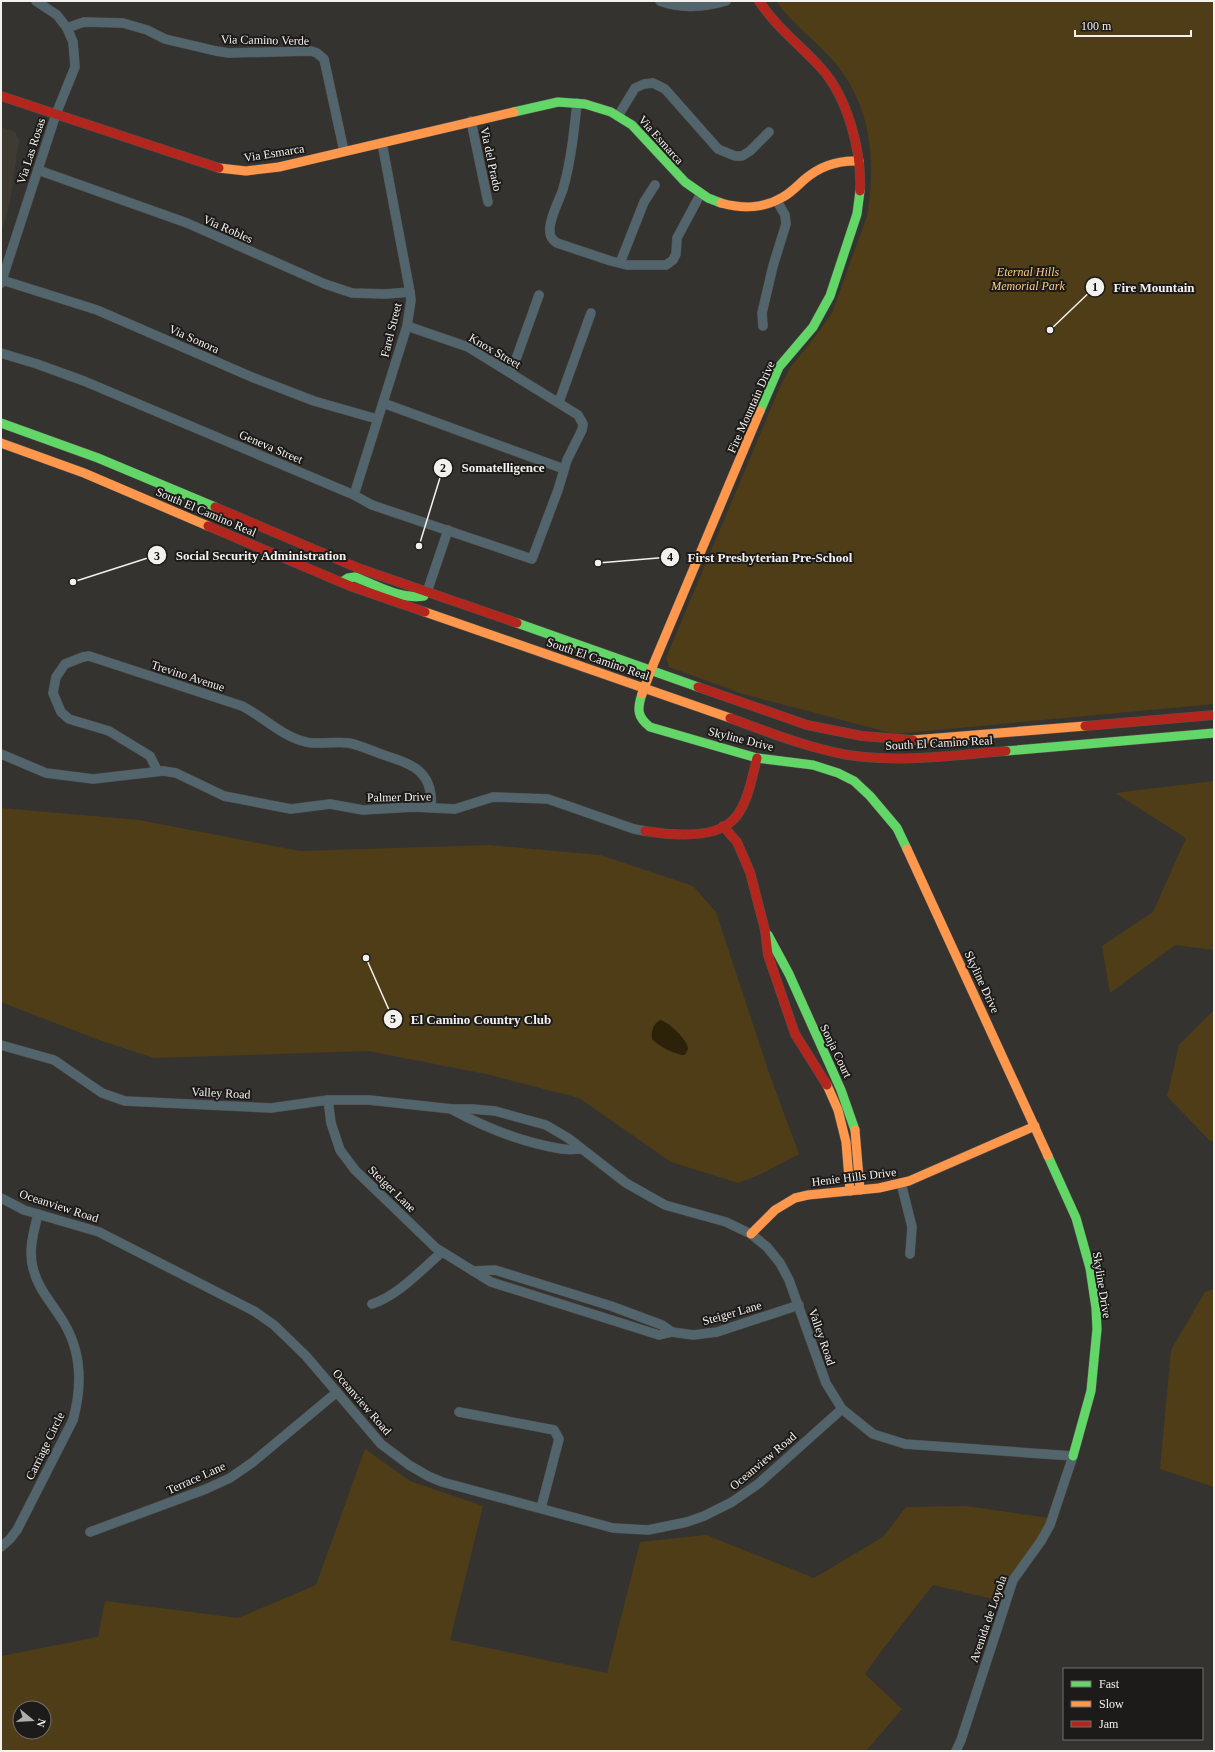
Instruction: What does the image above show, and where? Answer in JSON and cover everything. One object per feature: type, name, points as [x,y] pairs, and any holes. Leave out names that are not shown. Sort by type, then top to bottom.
[{"type":"main road","name":"Fire Mountain Drive","points":[[645,687],[779,367],[806,336],[828,298],[857,214],[861,176],[851,122],[842,101],[822,69],[784,31],[759,1]]},
{"type":"main road","name":"Via Esmarca","points":[[1,96],[221,170],[246,171],[279,167],[471,121],[558,102],[588,103],[609,111],[628,121],[680,178],[700,195],[710,201],[737,208],[758,207],[776,200],[788,194],[805,179],[822,168],[849,160],[859,161]]},
{"type":"main road","name":"South El Camino Real","points":[[1,424],[91,456],[335,559],[807,725],[837,732],[891,740],[918,740],[1214,715]]},
{"type":"main road","name":"South El Camino Real","points":[[1,443],[84,473],[342,582],[444,619],[645,687],[786,738],[830,751],[864,757],[895,759],[920,758],[1214,733]]},
{"type":"main road","points":[[342,582],[348,578],[355,577],[417,598],[422,597],[427,592]]},
{"type":"main road","name":"Skyline Drive","points":[[645,687],[638,707],[642,721],[650,727],[757,758],[813,765],[848,778],[854,781],[870,796],[897,828],[1076,1218],[1090,1268],[1096,1308],[1097,1329],[1091,1391],[1073,1456]]},
{"type":"main road","name":"Palmer Drive","points":[[645,831],[700,834],[718,830],[733,820],[741,810],[757,758]]},
{"type":"main road","name":"Sonja Court","points":[[723,826],[737,842],[750,872],[765,930],[768,955],[795,1034],[826,1083],[838,1110],[846,1142],[850,1191]]},
{"type":"main road","name":"Sonja Court","points":[[765,930],[779,953],[819,1044],[842,1090],[855,1134],[860,1190]]},
{"type":"main road","name":"Henie Hills Drive","points":[[751,1234],[775,1210],[795,1198],[808,1195],[860,1190],[909,1181],[1035,1126]]},
{"type":"street","points":[[36,1],[57,15],[67,28]]},
{"type":"street","points":[[660,1],[681,6],[694,6],[712,5],[726,1]]},
{"type":"street","name":"Via Camino Verde","points":[[67,28],[84,22],[124,23],[147,30],[166,39],[216,52],[311,51],[317,53],[324,59],[344,151]]},
{"type":"street","name":"Via Las Rosas","points":[[1,281],[56,114],[75,67],[73,42],[67,28]]},
{"type":"street","points":[[618,116],[635,88],[644,84],[653,83],[666,89],[718,149],[735,156],[742,156],[750,151],[769,132]]},
{"type":"street","points":[[577,103],[573,146],[563,189],[550,226],[550,235],[557,243],[627,265],[666,265],[673,260],[676,254],[677,238],[700,195]]},
{"type":"street","name":"Via del Prado","points":[[471,121],[488,202]]},
{"type":"street","name":"Farel Street","points":[[354,495],[407,326],[411,300],[382,143]]},
{"type":"street","name":"Via Robles","points":[[38,170],[187,223],[325,284],[352,293],[386,294],[410,292]]},
{"type":"street","points":[[620,263],[644,202],[655,185]]},
{"type":"street","points":[[763,326],[762,313],[771,273],[786,224],[785,215],[776,200]]},
{"type":"street","name":"Via Sonora","points":[[1,281],[97,310],[254,378],[314,401],[377,419]]},
{"type":"street","points":[[511,373],[539,295]]},
{"type":"street","points":[[563,405],[591,312]]},
{"type":"street","name":"Knox Street","points":[[407,326],[468,347],[578,415],[582,424],[582,430],[564,469],[558,490],[532,559]]},
{"type":"street","name":"Geneva Street","points":[[1,353],[84,381],[354,495],[372,505],[532,559]]},
{"type":"street","points":[[383,403],[564,469]]},
{"type":"street","points":[[427,592],[448,530]]},
{"type":"street","name":"Trevino Avenue","points":[[157,770],[150,756],[110,731],[69,719],[61,712],[53,693],[56,678],[65,664],[83,656],[90,656],[242,706],[255,712],[285,734],[306,742],[349,743],[412,764],[422,774],[428,784],[432,799],[431,808]]},
{"type":"street","name":"Palmer Drive","points":[[1,754],[46,773],[93,779],[157,770],[176,773],[224,796],[291,808],[330,804],[363,810],[413,807],[455,809],[493,797],[548,799],[634,829],[645,831]]},
{"type":"street","name":"Valley Road","points":[[1,1044],[54,1060],[102,1093],[125,1101],[271,1108],[328,1100],[369,1100],[452,1109],[472,1108],[495,1111],[546,1125],[568,1138],[626,1182],[665,1205],[726,1222],[751,1234],[767,1247],[780,1263],[798,1305],[826,1383],[842,1409],[873,1434],[905,1444],[1073,1456]]},
{"type":"street","name":"Steiger Lane","points":[[328,1100],[331,1123],[340,1150],[355,1170],[436,1248],[491,1282],[659,1335],[672,1332],[693,1335],[718,1332],[798,1305]]},
{"type":"street","name":"Valley Road","points":[[452,1109],[468,1118],[532,1141],[563,1149],[581,1148]]},
{"type":"street","points":[[901,1183],[912,1227],[910,1254]]},
{"type":"street","name":"Oceanview Road","points":[[1,1198],[38,1214],[84,1226],[99,1232],[254,1311],[274,1325],[306,1356],[381,1444],[409,1465],[428,1476],[442,1482],[613,1528],[648,1530],[687,1522],[704,1516],[732,1502],[758,1484],[842,1409]]},
{"type":"street","name":"Carriage Circle","points":[[1,1547],[10,1540],[17,1530],[73,1420],[78,1403],[80,1385],[78,1357],[71,1336],[64,1322],[39,1287],[32,1267],[32,1245],[38,1214]]},
{"type":"street","points":[[372,1304],[385,1300],[442,1252]]},
{"type":"street","name":"Steiger Lane","points":[[473,1271],[494,1270],[604,1304],[662,1325],[672,1332]]},
{"type":"street","name":"Terrace Lane","points":[[90,1532],[206,1489],[230,1478],[253,1462],[337,1392]]},
{"type":"street","points":[[458,1412],[554,1430],[560,1439],[541,1508]]},
{"type":"street","name":"Avenida de Loyola","points":[[956,1751],[961,1740],[1013,1580],[1041,1541],[1050,1525],[1073,1456]]},
{"type":"shaded area","points":[[1,127],[15,132],[19,140],[10,201],[1,235]]},
{"type":"shaded area","points":[[660,1020],[664,1021],[682,1036],[688,1049],[685,1055],[667,1050],[652,1039],[653,1028]]},
{"type":"green space","name":"Eternal Hills Memorial Park","points":[[776,1],[1214,1],[1214,704],[895,734],[743,694],[669,667],[666,658],[780,387],[790,368],[832,313],[867,216],[870,196],[871,156],[864,118],[858,100],[849,82],[837,65],[790,18]]},
{"type":"green space","points":[[1214,781],[1214,950],[1175,945],[1110,993],[1102,946],[1153,912],[1186,838],[1115,793]]},
{"type":"green space","points":[[1,808],[139,820],[300,851],[489,845],[600,855],[693,886],[716,912],[768,1070],[799,1154],[759,1175],[738,1183],[671,1162],[579,1098],[486,1074],[368,1051],[154,1058],[99,1040],[1,1003]]},
{"type":"green space","points":[[1214,1010],[1214,1140],[1210,1141],[1167,1096],[1179,1045]]},
{"type":"green space","points":[[1214,1289],[1214,1487],[1160,1469],[1171,1350],[1205,1292]]},
{"type":"green space","points":[[365,1449],[410,1481],[483,1506],[450,1640],[607,1673],[640,1542],[706,1535],[814,1578],[883,1537],[906,1507],[966,1506],[1056,1519],[1018,1571],[1006,1602],[933,1585],[865,1674],[902,1709],[866,1751],[1,1751],[1,1656],[98,1637],[105,1601],[238,1618],[316,1585]]},
{"type":"traffic: fast","points":[[514,112],[558,102],[585,104],[611,112],[632,125],[685,182],[708,198],[721,203]]},
{"type":"traffic: fast","points":[[760,411],[779,367],[813,327],[830,296],[857,214],[860,191]]},
{"type":"traffic: fast","points":[[1,423],[98,458],[215,507]]},
{"type":"traffic: fast","points":[[342,582],[348,578],[355,577],[398,594],[415,597],[424,596]]},
{"type":"traffic: fast","points":[[517,623],[698,687]]},
{"type":"traffic: fast","points":[[642,694],[639,704],[639,712],[640,716],[650,727],[757,758],[813,765],[838,773],[854,781],[870,796],[897,828],[907,849]]},
{"type":"traffic: fast","points":[[1006,751],[1214,733]]},
{"type":"traffic: fast","points":[[768,935],[789,974],[841,1090],[855,1130]]},
{"type":"traffic: fast","points":[[1048,1156],[1076,1218],[1090,1268],[1096,1308],[1097,1329],[1091,1391],[1073,1456]]},
{"type":"traffic: slow","points":[[219,168],[246,171],[279,167],[514,112]]},
{"type":"traffic: slow","points":[[721,203],[745,207],[768,204],[792,191],[811,174],[823,167],[837,163],[859,161]]},
{"type":"traffic: slow","points":[[642,694],[760,411]]},
{"type":"traffic: slow","points":[[1,443],[84,473],[208,526]]},
{"type":"traffic: slow","points":[[425,612],[730,718]]},
{"type":"traffic: slow","points":[[913,740],[1085,726]]},
{"type":"traffic: slow","points":[[907,849],[1048,1156]]},
{"type":"traffic: slow","points":[[827,1085],[838,1110],[846,1142],[850,1191]]},
{"type":"traffic: slow","points":[[751,1234],[775,1210],[795,1198],[808,1195],[879,1188],[909,1181],[1035,1126]]},
{"type":"traffic: slow","points":[[855,1130],[860,1190]]},
{"type":"traffic: jam","points":[[759,1],[781,28],[821,68],[831,80],[839,94],[846,110],[856,143],[859,160],[860,191]]},
{"type":"traffic: jam","points":[[1,96],[219,168]]},
{"type":"traffic: jam","points":[[215,507],[358,568],[517,623]]},
{"type":"traffic: jam","points":[[208,526],[350,586],[425,612]]},
{"type":"traffic: jam","points":[[698,687],[807,725],[862,736],[913,740]]},
{"type":"traffic: jam","points":[[1085,726],[1214,715]]},
{"type":"traffic: jam","points":[[730,718],[803,744],[848,755],[908,758],[1006,751]]},
{"type":"traffic: jam","points":[[645,831],[667,834],[692,834],[704,833],[726,826],[734,819],[743,806],[749,790],[757,758]]},
{"type":"traffic: jam","points":[[723,826],[737,842],[750,872],[765,930],[768,955],[795,1034],[827,1085]]},
{"type":"place","name":"Fire Mountain","points":[[1050,330]]},
{"type":"place","name":"Somatelligence","points":[[419,546]]},
{"type":"place","name":"First Presbyterian Pre-School","points":[[598,563]]},
{"type":"place","name":"Social Security Administration","points":[[73,582]]},
{"type":"place","name":"El Camino Country Club","points":[[366,958]]}]
